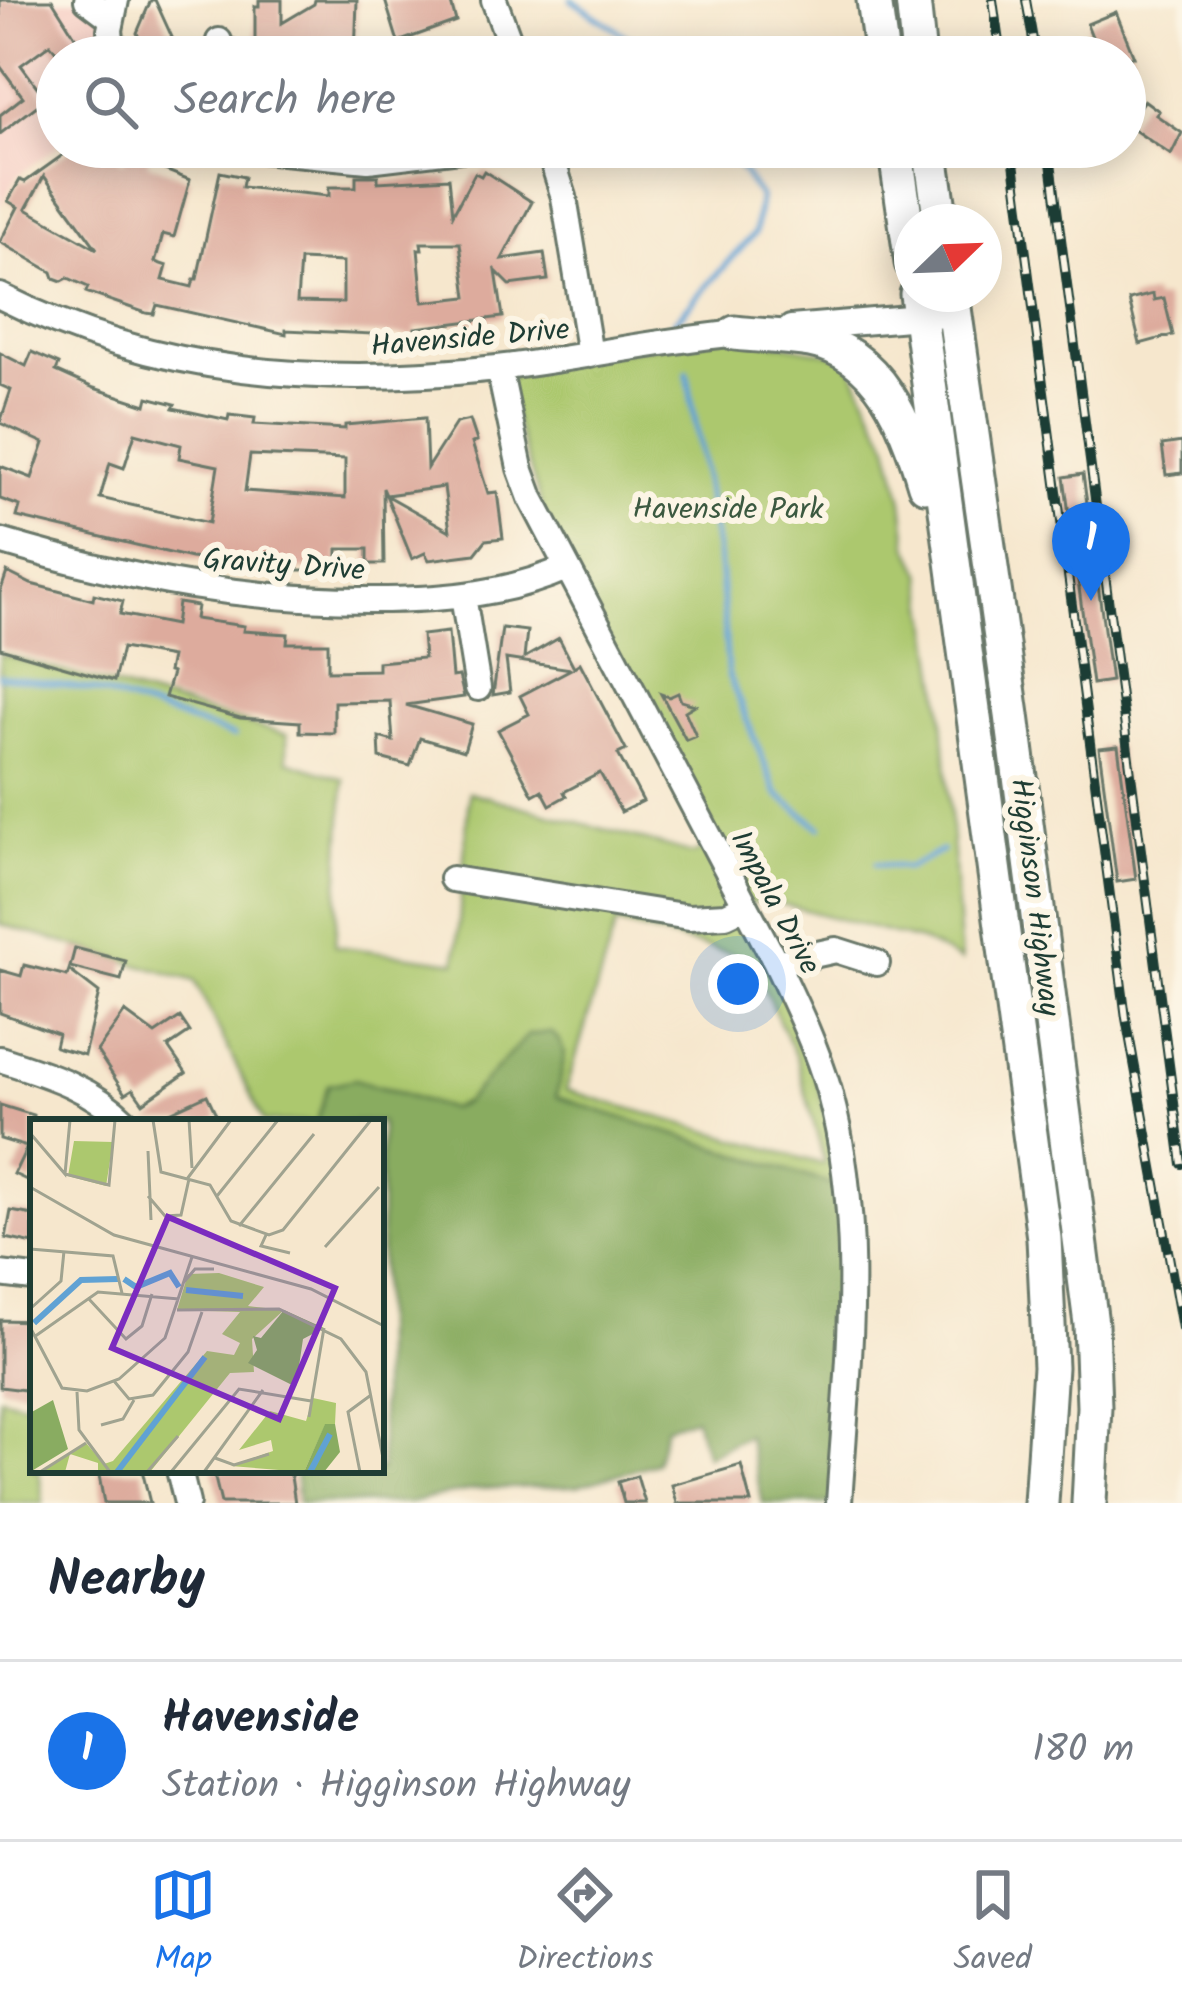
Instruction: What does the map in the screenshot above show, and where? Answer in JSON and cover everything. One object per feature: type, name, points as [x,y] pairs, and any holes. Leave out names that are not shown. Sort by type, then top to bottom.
[{"type":"highway","points":[[874,0],[879,36]]},
{"type":"highway","points":[[913,0],[917,36]]},
{"type":"highway","points":[[898,168],[903,204]]},
{"type":"highway","points":[[933,168],[938,204]]},
{"type":"highway","name":"Higginson Highway","points":[[919,312],[1043,1238],[1050,1367],[1041,1503]]},
{"type":"highway","name":"Higginson Highway","points":[[955,312],[1091,1324],[1094,1407],[1089,1503]]},
{"type":"highway","points":[[735,333],[826,345],[874,376],[895,403],[910,436],[953,579]]},
{"type":"street","points":[[87,0],[114,9]]},
{"type":"street","points":[[494,0],[507,36]]},
{"type":"street","points":[[555,168],[564,197],[590,355]]},
{"type":"street","name":"Havenside Drive","points":[[0,296],[98,338],[246,370],[340,377],[499,368],[894,309]]},
{"type":"street","name":"Impala Drive","points":[[499,368],[520,468],[566,568],[776,963],[828,1088],[850,1204],[853,1293],[839,1503]]},
{"type":"street","name":"Gravity Drive","points":[[0,541],[141,579],[216,593],[335,601],[464,596],[534,581],[566,568]]},
{"type":"street","points":[[464,596],[478,688]]},
{"type":"street","points":[[452,878],[689,917],[726,915],[745,906]]},
{"type":"street","points":[[776,963],[836,950],[877,963]]},
{"type":"street","points":[[0,1059],[90,1093],[121,1119]]},
{"type":"street","points":[[0,1274],[30,1278]]},
{"type":"street","points":[[180,1473],[187,1503]]},
{"type":"shaded area","points":[[0,0],[117,0],[115,36],[36,36],[36,162],[17,176],[0,208]]},
{"type":"green space","name":"Havenside Park","points":[[733,335],[847,357],[889,445],[908,545],[922,573],[942,705],[961,961],[924,942],[764,899],[744,906],[797,1009],[847,1189],[556,1097],[565,1054],[450,1109],[383,1086],[328,1085],[318,1119],[263,1119],[195,981],[0,924],[0,654],[287,735],[287,761],[344,779],[335,946],[456,962],[469,792],[693,854],[711,844],[554,546],[499,368]],"holes":[[[616,924],[750,958],[796,1057],[822,1164],[566,1090]]]},
{"type":"green space","points":[[550,1032],[562,1045],[556,1097],[847,1189],[839,1503],[763,1503],[747,1435],[706,1456],[695,1418],[666,1426],[656,1463],[577,1486],[475,1489],[408,1503],[298,1503],[295,1473],[384,1473],[384,1119],[318,1119],[328,1085],[355,1079],[450,1109],[463,1104],[528,1035]]},
{"type":"green space","points":[[0,1397],[30,1405],[30,1473],[39,1473],[43,1503],[0,1503]]},
{"type":"building","points":[[0,0],[52,0],[75,36],[36,36],[36,54],[21,65],[36,85],[36,107],[0,134],[0,115],[23,97],[0,66]]},
{"type":"building","points":[[151,0],[155,0],[171,36],[137,33]]},
{"type":"building","points":[[259,0],[282,0],[282,23],[315,0],[357,0],[356,36],[255,36],[255,6]]},
{"type":"building","points":[[385,0],[450,0],[456,21],[415,36],[396,36]]},
{"type":"building","points":[[1116,12],[1126,36],[1092,36],[1087,24]]},
{"type":"building","points":[[1146,101],[1182,133],[1171,155],[1146,138]]},
{"type":"building","points":[[45,168],[160,168],[190,180],[174,237],[163,234],[155,262],[167,266],[163,280],[192,287],[220,172],[244,177],[242,187],[329,196],[329,187],[356,187],[356,176],[378,176],[378,182],[449,178],[453,214],[475,173],[481,176],[484,171],[532,202],[502,259],[544,253],[548,280],[510,285],[496,271],[503,317],[415,328],[416,336],[286,330],[286,334],[157,305],[154,314],[146,313],[86,292],[88,287],[68,278],[54,278],[52,272],[0,242],[18,207],[8,201],[20,180],[25,182]],"holes":[[[44,176],[97,249],[26,209]],[[421,243],[460,243],[467,297],[423,302]],[[300,260],[343,262],[343,303],[297,302]]]},
{"type":"building","points":[[1153,294],[1154,300],[1164,298],[1173,335],[1140,344],[1129,300]]},
{"type":"building","points":[[32,352],[59,364],[56,371],[146,405],[148,397],[175,404],[173,408],[228,420],[229,415],[255,418],[254,424],[345,429],[345,425],[425,418],[427,468],[456,423],[470,420],[488,493],[497,492],[503,538],[486,540],[475,554],[429,560],[425,553],[412,559],[383,488],[384,564],[368,564],[368,549],[338,549],[338,570],[191,558],[17,517],[20,506],[0,499],[0,466],[32,478],[44,443],[0,423],[11,390],[0,385],[0,353],[26,366]],"holes":[[[135,433],[181,445],[179,458],[218,466],[209,523],[100,498],[110,463],[124,468]],[[250,455],[345,459],[345,498],[245,491]],[[444,487],[450,531],[386,495]]]},
{"type":"building","points":[[1182,442],[1182,473],[1166,475],[1162,445]]},
{"type":"building","points":[[1083,474],[1111,681],[1092,684],[1064,477]]},
{"type":"building","points":[[7,572],[31,584],[93,600],[94,594],[123,601],[120,614],[175,625],[178,603],[197,606],[195,619],[244,626],[243,631],[288,634],[287,643],[328,643],[328,671],[378,670],[378,662],[424,658],[422,635],[448,632],[452,677],[459,676],[464,697],[406,705],[472,724],[464,751],[420,738],[410,766],[380,758],[379,737],[393,741],[390,701],[334,702],[334,733],[300,732],[300,722],[240,718],[165,697],[171,657],[122,648],[114,681],[0,648],[0,593]]},
{"type":"building","points":[[502,628],[527,631],[524,658],[559,638],[574,667],[580,663],[626,750],[618,754],[643,801],[621,812],[600,773],[550,805],[542,790],[533,795],[498,730],[529,714],[520,696],[571,669],[506,659],[510,692],[493,695]]},
{"type":"building","points":[[678,693],[681,701],[695,705],[685,711],[696,736],[686,740],[661,694]]},
{"type":"building","points":[[1118,746],[1136,879],[1117,882],[1099,748]]},
{"type":"building","points":[[75,948],[126,961],[121,980],[70,967]]},
{"type":"building","points":[[24,965],[67,976],[69,970],[99,993],[84,1055],[55,1047],[58,1034],[0,1013],[0,970],[21,976]]},
{"type":"building","points":[[125,1012],[155,1034],[180,1017],[190,1032],[168,1047],[186,1073],[143,1103],[133,1089],[125,1094],[97,1051]]},
{"type":"building","points":[[207,1095],[218,1118],[216,1119],[155,1119]]},
{"type":"building","points":[[0,1105],[33,1115],[30,1182],[14,1174],[27,1147],[0,1139]]},
{"type":"building","points":[[11,1211],[30,1214],[30,1243],[6,1238]]},
{"type":"building","points":[[0,1320],[30,1321],[30,1391],[0,1387]]},
{"type":"building","points":[[741,1465],[751,1503],[677,1503],[672,1485]]},
{"type":"building","points":[[99,1473],[143,1473],[150,1503],[104,1503]]},
{"type":"building","points":[[214,1473],[290,1473],[295,1503],[221,1503]]},
{"type":"building","points":[[637,1476],[645,1503],[624,1503],[618,1482]]},
{"type":"waterway","points":[[572,0],[626,36]]},
{"type":"waterway","points":[[674,322],[755,233],[760,197],[740,168]]},
{"type":"waterway","points":[[687,372],[720,569],[728,674],[777,794],[820,827]]},
{"type":"waterway","points":[[0,676],[93,690],[234,736]]},
{"type":"waterway","points":[[876,864],[908,868],[942,851]]},
{"type":"railway","points":[[993,0],[998,36]]},
{"type":"railway","points":[[1026,0],[1032,36]]},
{"type":"railway","points":[[1015,168],[1126,1018],[1182,1328]]},
{"type":"railway","points":[[1052,168],[1182,1164]]},
{"type":"place","name":"Havenside","points":[[1091,601]]}]
